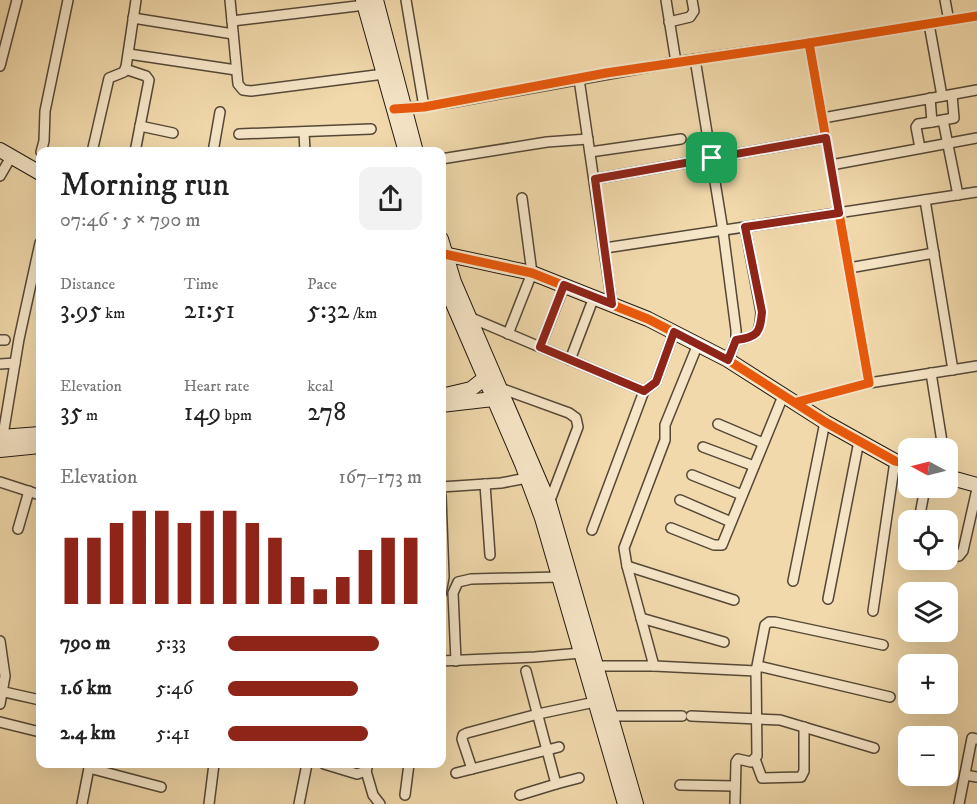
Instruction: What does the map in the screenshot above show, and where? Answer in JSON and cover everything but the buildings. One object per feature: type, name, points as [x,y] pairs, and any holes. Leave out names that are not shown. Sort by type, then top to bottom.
[{"type":"main road","points":[[368,2],[384,74],[415,147]]},
{"type":"main road","points":[[368,2],[399,109],[404,147]]},
{"type":"main road","points":[[6,153],[36,170]]},
{"type":"main road","points":[[446,255],[532,273],[612,304],[674,332],[728,360],[825,422],[898,462]]},
{"type":"main road","points":[[446,261],[469,317],[542,518],[625,804]]},
{"type":"main road","points":[[446,288],[485,378],[496,393],[549,503],[636,804]]},
{"type":"main road","points":[[446,395],[471,389],[485,378]]},
{"type":"main road","points":[[446,404],[496,393]]},
{"type":"main road","points":[[1,441],[36,435]]},
{"type":"main road","points":[[1,441],[36,445]]},
{"type":"main road","points":[[958,480],[977,487]]},
{"type":"street","points":[[0,66],[17,0]]},
{"type":"street","points":[[42,147],[45,111],[68,0]]},
{"type":"street","points":[[94,147],[110,78],[124,72],[125,69],[136,0]]},
{"type":"street","points":[[230,0],[238,84],[243,90],[251,91],[384,74]]},
{"type":"street","points":[[406,0],[424,107]]},
{"type":"street","points":[[666,0],[676,62]]},
{"type":"street","points":[[669,22],[690,17],[694,11],[692,0]]},
{"type":"street","points":[[945,0],[949,21]]},
{"type":"street","points":[[232,21],[368,2]]},
{"type":"street","points":[[399,109],[424,107],[676,62],[809,44],[977,16]]},
{"type":"street","points":[[133,18],[233,34]]},
{"type":"street","points":[[920,148],[916,127],[918,124],[954,118],[929,24]]},
{"type":"street","points":[[809,44],[869,383]]},
{"type":"street","points":[[129,54],[236,70]]},
{"type":"street","points":[[695,59],[723,231],[736,340],[728,360]]},
{"type":"street","points":[[125,69],[146,76],[149,80],[136,147]]},
{"type":"street","points":[[579,79],[612,304]]},
{"type":"street","points":[[823,118],[977,90]]},
{"type":"street","points":[[930,98],[932,122]]},
{"type":"street","points":[[214,147],[220,112]]},
{"type":"street","points":[[943,120],[958,195]]},
{"type":"street","points":[[141,126],[173,133]]},
{"type":"street","points":[[239,134],[371,129]]},
{"type":"street","points":[[304,132],[305,147]]},
{"type":"street","points":[[595,179],[826,138]]},
{"type":"street","points":[[831,165],[977,138]]},
{"type":"street","points":[[446,158],[547,141],[588,139]]},
{"type":"street","points":[[590,152],[681,139]]},
{"type":"street","points":[[0,176],[6,153]]},
{"type":"street","points":[[605,248],[977,192]]},
{"type":"street","points":[[508,334],[532,273],[522,198]]},
{"type":"street","points":[[925,200],[953,370]]},
{"type":"street","points":[[736,340],[752,337],[761,325],[762,312],[745,227]]},
{"type":"street","points":[[849,268],[934,253]]},
{"type":"street","points":[[1,441],[36,262]]},
{"type":"street","points":[[540,347],[564,285]]},
{"type":"street","points":[[570,360],[594,297]]},
{"type":"street","points":[[469,317],[644,391]]},
{"type":"street","points":[[592,530],[644,391],[656,382],[674,332]]},
{"type":"street","points":[[654,666],[624,548],[665,440],[664,425],[698,344]]},
{"type":"street","points":[[0,364],[15,363]]},
{"type":"street","points":[[796,402],[869,383],[977,366]]},
{"type":"street","points":[[931,373],[941,438]]},
{"type":"street","points":[[496,393],[569,413],[576,418],[578,427],[549,503]]},
{"type":"street","points":[[671,528],[718,546],[722,545],[783,396]]},
{"type":"street","points":[[793,581],[825,422]]},
{"type":"street","points":[[718,424],[763,443]]},
{"type":"street","points":[[828,599],[859,441]]},
{"type":"street","points":[[703,447],[754,466]]},
{"type":"street","points":[[873,611],[895,461]]},
{"type":"street","points":[[692,475],[742,495]]},
{"type":"street","points":[[446,487],[485,484],[527,477]]},
{"type":"street","points":[[0,482],[36,494]]},
{"type":"street","points":[[485,484],[490,555]]},
{"type":"street","points":[[958,556],[963,551],[977,487]]},
{"type":"street","points":[[18,529],[29,491]]},
{"type":"street","points":[[680,500],[731,522]]},
{"type":"street","points":[[627,566],[734,600]]},
{"type":"street","points":[[459,661],[453,593],[458,582],[471,579],[558,577]]},
{"type":"street","points":[[641,618],[724,642]]},
{"type":"street","points":[[804,727],[804,771],[801,777],[762,778],[755,759],[757,756],[755,718],[757,669],[765,625],[775,622],[884,645]]},
{"type":"street","points":[[459,624],[459,661]]},
{"type":"street","points":[[0,641],[5,676],[0,704]]},
{"type":"street","points":[[446,661],[581,653]]},
{"type":"street","points":[[596,666],[757,669],[890,697]]},
{"type":"street","points":[[526,671],[556,784]]},
{"type":"street","points":[[1,691],[36,699]]},
{"type":"street","points":[[472,769],[462,739],[463,735],[538,714],[595,702]]},
{"type":"street","points":[[611,716],[780,720],[874,748]]},
{"type":"street","points":[[0,722],[36,731]]},
{"type":"street","points":[[959,804],[972,738],[977,739]]},
{"type":"street","points":[[456,774],[559,747]]},
{"type":"street","points":[[735,804],[736,762],[738,759],[751,762],[755,759]]},
{"type":"street","points":[[82,804],[89,768]]},
{"type":"street","points":[[96,768],[161,787]]},
{"type":"street","points":[[209,804],[214,768]]},
{"type":"street","points":[[299,804],[306,768]]},
{"type":"street","points":[[337,768],[357,774],[366,768]]},
{"type":"street","points":[[367,768],[373,795],[380,804]]},
{"type":"street","points":[[405,795],[408,768]]},
{"type":"street","points":[[965,775],[977,777]]},
{"type":"street","points":[[520,795],[579,778]]},
{"type":"street","points":[[680,785],[735,786]]},
{"type":"cycle path","points":[[394,109],[424,107],[606,73],[977,16]]},
{"type":"cycle path","points":[[797,402],[869,383],[809,43]]},
{"type":"cycle path","points":[[446,254],[532,273],[648,319],[728,360],[825,422],[898,462]]},
{"type":"route","points":[[826,138],[839,213],[745,227],[762,312],[758,332],[752,337],[736,340],[728,360],[674,332],[656,382],[644,391],[540,347],[564,285],[612,304],[595,179],[712,158],[826,138]]}]
